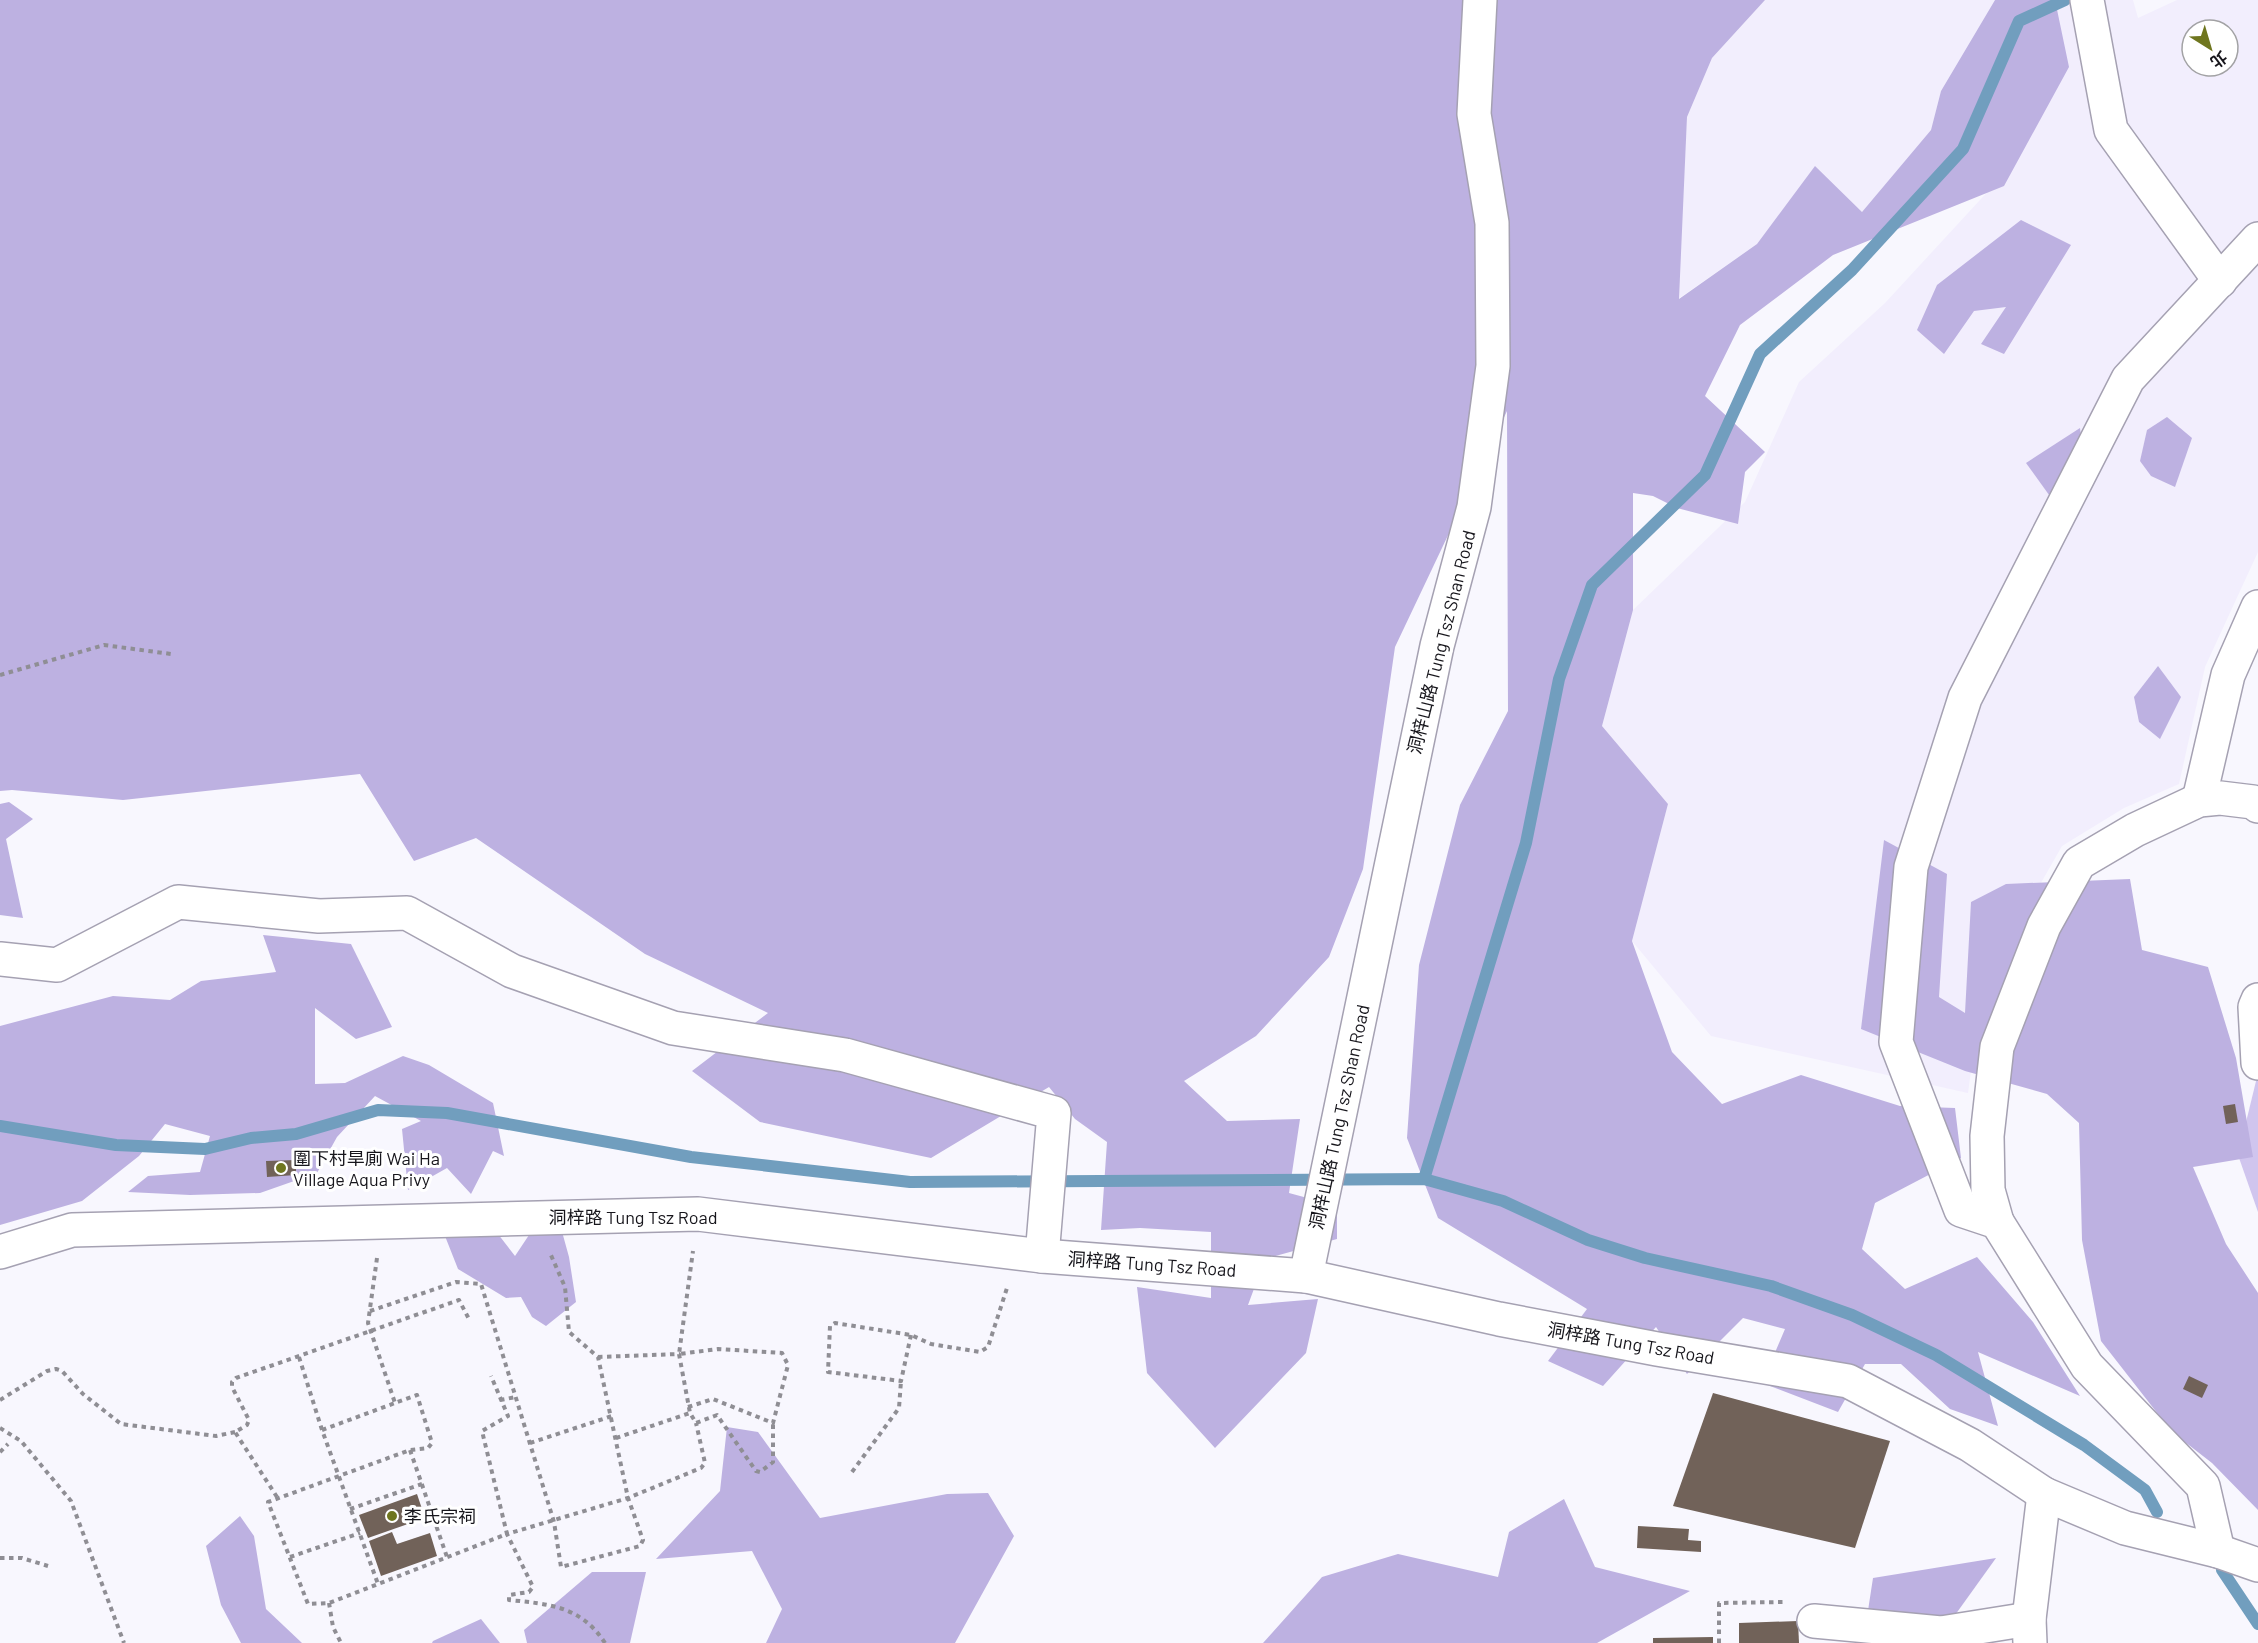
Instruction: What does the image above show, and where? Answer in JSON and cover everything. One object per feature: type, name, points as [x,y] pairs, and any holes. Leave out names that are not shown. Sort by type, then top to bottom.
[{"type":"street","name":"洞梓山路 Tung Tsz Shan Road","points":[[1306,1276],[1437,645],[1476,496],[1493,366],[1492,223],[1474,114],[1480,0]]},
{"type":"street","points":[[2087,0],[2110,130],[2220,280]]},
{"type":"street","points":[[1997,1222],[1961,1210],[1896,1042],[1911,867],[1965,699],[2128,380],[2258,239]]},
{"type":"street","points":[[2199,800],[2228,675],[2258,607]]},
{"type":"street","points":[[2218,1551],[2203,1486],[2087,1366],[1997,1222],[1988,1190],[1987,1136],[1997,1047],[2044,926],[2079,863],[2135,830],[2199,800],[2220,798],[2253,802],[2258,806]]},
{"type":"street","points":[[0,959],[57,965],[178,902],[319,916],[407,913],[512,971],[673,1028],[845,1055],[1054,1113],[1030,1254]]},
{"type":"street","points":[[2258,1000],[2256,1007],[2258,1063]]},
{"type":"street","name":"洞梓路 Tung Tsz Road","points":[[0,1252],[72,1230],[698,1214],[1030,1254],[1306,1276],[1635,1345],[1848,1381],[1970,1444],[2044,1494],[2125,1528],[2218,1551],[2258,1565]]},
{"type":"street","points":[[1814,1621],[1941,1634],[2030,1631],[2044,1494]]},
{"type":"path","points":[[0,675],[104,645],[171,654]]},
{"type":"path","points":[[322,1430],[417,1395],[427,1419],[432,1443],[428,1448],[410,1450],[268,1502],[308,1604],[329,1603],[507,1534],[554,1522],[628,1498],[703,1466],[705,1463],[696,1424],[688,1407],[679,1354],[698,1214]]},
{"type":"path","points":[[369,1311],[456,1282],[481,1284],[554,1522],[561,1567],[640,1546],[643,1540],[628,1498],[598,1357],[568,1332],[565,1287],[548,1249],[552,1217]]},
{"type":"path","points":[[380,1221],[368,1323],[396,1403]]},
{"type":"path","points":[[901,1381],[828,1372],[830,1326],[835,1323],[911,1335],[931,1344],[980,1352],[988,1347],[1030,1254]]},
{"type":"path","points":[[0,1400],[47,1371],[56,1369],[62,1371],[82,1394],[121,1424],[216,1436],[235,1432],[247,1425],[249,1420],[232,1382],[236,1378],[299,1358],[459,1300],[470,1321]]},
{"type":"path","points":[[852,1472],[899,1408],[901,1381],[911,1335]]},
{"type":"path","points":[[598,1357],[679,1354],[718,1349],[782,1353],[788,1365],[773,1423],[773,1462],[760,1472],[756,1471],[720,1417],[713,1415],[696,1424]]},
{"type":"path","points":[[299,1358],[322,1430],[378,1584]]},
{"type":"path","points":[[491,1376],[508,1416],[482,1431],[507,1534],[533,1587],[529,1592],[509,1595],[509,1600],[560,1605],[596,1628],[605,1643]]},
{"type":"path","points":[[500,1400],[516,1397]]},
{"type":"path","points":[[688,1407],[713,1399],[773,1423]]},
{"type":"path","points":[[616,1438],[690,1413]]},
{"type":"path","points":[[530,1443],[612,1416]]},
{"type":"path","points":[[0,1428],[21,1441],[71,1502],[124,1643]]},
{"type":"path","points":[[235,1432],[277,1497]]},
{"type":"path","points":[[0,1452],[8,1444]]},
{"type":"path","points":[[410,1450],[447,1557]]},
{"type":"path","points":[[351,1509],[422,1484]]},
{"type":"path","points":[[290,1557],[360,1533]]},
{"type":"path","points":[[0,1558],[22,1558],[48,1566]]},
{"type":"path","points":[[1719,1643],[1719,1603],[1802,1602],[1814,1621]]},
{"type":"path","points":[[329,1603],[333,1627],[341,1643]]},
{"type":"shaded area","points":[[0,0],[1765,0],[1712,58],[1687,117],[1679,299],[1757,244],[1815,166],[1862,212],[1931,130],[1941,91],[1995,0],[2055,0],[2069,67],[2004,186],[1833,255],[1740,325],[1705,396],[1765,452],[1745,472],[1738,524],[1677,508],[1653,496],[1633,493],[1633,610],[1602,726],[1668,804],[1632,941],[1672,1052],[1722,1104],[1801,1075],[1900,1106],[1955,1108],[1961,1158],[1875,1203],[1862,1249],[1905,1289],[1977,1257],[2033,1322],[2080,1396],[1978,1352],[1998,1426],[1950,1409],[1901,1364],[1865,1364],[1838,1412],[1762,1383],[1785,1329],[1743,1318],[1687,1374],[1656,1327],[1603,1386],[1548,1361],[1587,1309],[1438,1218],[1407,1138],[1419,965],[1460,805],[1508,711],[1507,411],[1395,647],[1363,869],[1329,957],[1256,1036],[1184,1081],[1227,1121],[1300,1119],[1289,1193],[1337,1206],[1337,1239],[1265,1259],[1248,1305],[1318,1299],[1306,1353],[1215,1448],[1147,1373],[1137,1287],[1211,1298],[1211,1232],[1140,1228],[1101,1230],[1107,1142],[1075,1119],[1049,1087],[931,1158],[760,1122],[692,1071],[768,1013],[645,954],[476,838],[414,861],[360,774],[123,800],[12,790],[0,791]]},
{"type":"shaded area","points":[[1765,0],[1995,0],[1941,91],[1931,130],[1862,212],[1815,167],[1757,244],[1678,299],[1687,117],[1712,58]]},
{"type":"shaded area","points":[[2055,0],[2133,0],[2138,18],[2177,0],[2258,0],[2258,552],[2205,667],[2179,784],[2124,808],[2062,846],[2022,916],[1975,1041],[1968,1093],[1711,1036],[1632,941],[1668,804],[1602,726],[1633,610],[1745,502],[1799,382],[1885,303],[2003,175]]},
{"type":"shaded area","points":[[2021,220],[2071,245],[2004,354],[1981,344],[2006,307],[1974,311],[1944,354],[1917,330],[1937,285]]},
{"type":"shaded area","points":[[2167,417],[2192,438],[2175,487],[2151,476],[2140,461],[2147,430]]},
{"type":"shaded area","points":[[2080,428],[2088,485],[2057,506],[2026,463]]},
{"type":"shaded area","points":[[2158,666],[2181,697],[2160,739],[2139,722],[2134,697]]},
{"type":"shaded area","points":[[9,802],[33,819],[6,839],[23,918],[0,915],[0,804]]},
{"type":"shaded area","points":[[1884,840],[1947,874],[1939,997],[1965,1013],[1971,902],[2006,884],[2130,879],[2142,950],[2208,967],[2236,1058],[2253,1157],[2193,1167],[2226,1244],[2258,1293],[2258,1510],[2212,1463],[2172,1432],[2101,1341],[2082,1240],[2079,1123],[2047,1094],[1965,1071],[1861,1029]]},
{"type":"shaded area","points":[[263,935],[351,944],[392,1027],[356,1039],[315,1008],[315,1084],[345,1083],[403,1056],[429,1065],[493,1103],[504,1156],[493,1151],[471,1194],[447,1168],[408,1190],[402,1129],[421,1121],[375,1096],[337,1137],[317,1173],[260,1193],[190,1195],[128,1192],[148,1176],[200,1172],[210,1136],[165,1124],[139,1156],[82,1201],[0,1225],[0,1026],[113,996],[170,1000],[201,981],[276,972]]},
{"type":"shaded area","points":[[2258,1073],[2258,1212],[2238,1155]]},
{"type":"shaded area","points":[[537,1223],[561,1228],[569,1257],[576,1302],[546,1326],[532,1317],[521,1297],[506,1298],[458,1269],[443,1231],[491,1225],[515,1256]]},
{"type":"shaded area","points":[[727,1427],[758,1432],[820,1518],[947,1494],[988,1493],[1014,1536],[955,1643],[766,1643],[782,1609],[752,1551],[656,1559],[720,1491]]},
{"type":"shaded area","points":[[1564,1499],[1595,1567],[1690,1591],[1597,1643],[1263,1643],[1322,1577],[1398,1554],[1498,1577],[1509,1532]]},
{"type":"shaded area","points":[[240,1516],[254,1536],[266,1609],[302,1643],[241,1643],[221,1605],[206,1546]]},
{"type":"shaded area","points":[[1996,1558],[1935,1643],[1863,1643],[1873,1578]]},
{"type":"shaded area","points":[[592,1572],[646,1572],[630,1643],[527,1643],[524,1630]]},
{"type":"shaded area","points":[[481,1619],[500,1643],[432,1643],[433,1641]]},
{"type":"building","points":[[2235,1104],[2238,1122],[2226,1124],[2223,1106]]},
{"type":"building","name":"圍下村旱廁 Wai Ha Village Aqua Privy","points":[[296,1160],[296,1175],[267,1177],[266,1161]]},
{"type":"building","points":[[2189,1376],[2208,1385],[2202,1398],[2183,1389]]},
{"type":"building","points":[[1713,1393],[1890,1441],[1855,1548],[1673,1506]]},
{"type":"building","name":"李氏宗祠","points":[[417,1494],[425,1518],[368,1538],[359,1515]]},
{"type":"building","points":[[1638,1526],[1689,1529],[1688,1540],[1701,1541],[1701,1552],[1637,1548]]},
{"type":"building","points":[[392,1532],[397,1544],[430,1533],[437,1556],[381,1576],[369,1541]]},
{"type":"building","points":[[1798,1621],[1799,1643],[1739,1643],[1739,1623]]},
{"type":"building","points":[[1713,1637],[1713,1643],[1653,1643],[1653,1638]]},
{"type":"waterway","points":[[1424,1179],[1526,843],[1559,679],[1592,585],[1705,475],[1760,354],[1852,270],[1963,149],[2019,21],[2065,0]]},
{"type":"waterway","points":[[0,1126],[116,1145],[205,1149],[251,1138],[296,1134],[378,1110],[447,1113],[691,1157],[910,1182],[1424,1179],[1503,1201],[1588,1240],[1645,1258],[1771,1286],[1852,1315],[1936,1355],[2084,1445],[2145,1490],[2157,1512]]},
{"type":"waterway","points":[[2222,1570],[2258,1624]]},
{"type":"place","name":"圍下村旱廁 Wai Ha Village Aqua Privy","points":[[281,1168]]},
{"type":"place","name":"李氏宗祠","points":[[392,1516]]}]
